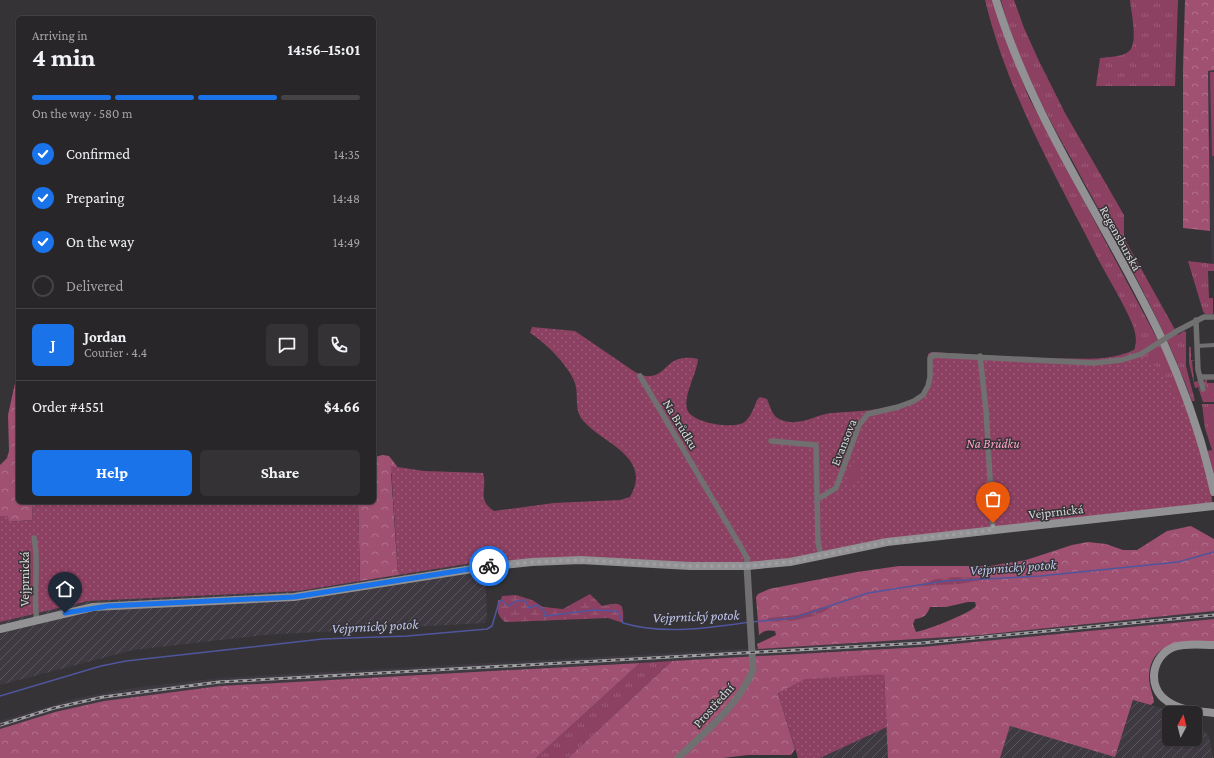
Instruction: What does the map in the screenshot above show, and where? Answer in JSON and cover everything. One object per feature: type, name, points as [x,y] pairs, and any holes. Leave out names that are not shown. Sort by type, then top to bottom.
[{"type":"main road","name":"Regensburská","points":[[996,0],[1010,42],[1029,90],[1160,336],[1180,381],[1198,432],[1214,492]]},
{"type":"main road","name":"Vejprnická","points":[[0,628],[79,610],[108,606],[294,597],[485,567],[525,563],[581,560],[748,566],[790,562],[887,542],[1214,506]]},
{"type":"main road","points":[[1214,646],[1180,645],[1168,650],[1158,659],[1154,677],[1156,690],[1168,702],[1185,709],[1214,714]]},
{"type":"street","points":[[993,530],[986,410],[980,356],[1031,361],[1094,363],[1122,360],[1141,354],[1196,320],[1204,317],[1214,317]]},
{"type":"street","points":[[1196,320],[1200,377],[1203,389]]},
{"type":"street","points":[[1198,346],[1214,345]]},
{"type":"street","name":"Evansova","points":[[818,499],[836,488],[852,441],[859,425],[868,414],[914,401],[923,395],[928,386],[930,377],[930,358],[934,355],[980,356]]},
{"type":"street","name":"Na Brůdku","points":[[640,376],[742,549],[747,558],[748,566]]},
{"type":"street","points":[[1200,377],[1214,377]]},
{"type":"street","name":"Evansova","points":[[771,441],[816,445],[818,544],[821,555]]},
{"type":"street","name":"Vejprnická","points":[[34,538],[38,563],[35,610],[37,620]]},
{"type":"street","name":"Prostřední","points":[[678,758],[728,710],[747,685],[753,670],[748,566]]},
{"type":"shaded area","points":[[1208,70],[1214,70],[1214,264],[1212,264],[1208,155],[1210,132]]},
{"type":"shaded area","points":[[486,561],[487,617],[485,623],[264,635],[133,650],[0,685],[0,622],[88,601],[299,591]]},
{"type":"shaded area","points":[[1214,611],[1214,619],[922,647],[220,686],[104,701],[55,712],[0,729],[0,721],[77,698],[132,688],[219,678],[921,639]]},
{"type":"shaded area","points":[[1134,700],[1162,709],[1162,746],[1202,746],[1202,728],[1209,737],[1213,758],[1000,758],[1010,726],[1115,756]]},
{"type":"shaded area","points":[[887,727],[888,758],[820,758]]},
{"type":"green space","points":[[985,0],[994,0],[1003,32],[1029,98],[1171,366],[1202,452],[1212,450],[1205,428],[1202,404],[1214,404],[1214,496],[1195,498],[1144,359],[1134,350],[1136,339],[1135,332],[1124,305],[1098,259],[1034,133],[1006,68],[994,34]]},
{"type":"green space","points":[[1001,0],[1014,0],[1024,28],[1065,113],[1124,215],[1124,238],[1178,335],[1184,331],[1186,332],[1186,366],[1195,401],[1192,401],[1180,370],[1152,309],[1031,83],[1014,42]]},
{"type":"green space","points":[[1130,0],[1178,0],[1175,86],[1096,86],[1100,58],[1122,55],[1128,52],[1133,43],[1133,20]]},
{"type":"green space","points":[[1185,0],[1214,0],[1214,70],[1208,71],[1210,231],[1183,228],[1183,69]]},
{"type":"green space","points":[[1210,72],[1214,72],[1214,156],[1212,156]]},
{"type":"green space","points":[[1188,261],[1214,264],[1214,271],[1208,271],[1209,298],[1213,298],[1213,314],[1205,314],[1203,311]]},
{"type":"green space","name":"Na Brůdku","points":[[532,327],[575,331],[635,372],[646,376],[656,375],[669,364],[680,359],[698,359],[688,391],[686,403],[687,409],[690,414],[696,418],[712,424],[721,425],[737,425],[743,423],[752,413],[757,400],[760,397],[767,399],[777,418],[793,422],[800,422],[825,414],[881,409],[907,402],[917,397],[926,387],[929,373],[928,354],[932,352],[1047,359],[1091,359],[1113,357],[1134,350],[1164,373],[1184,408],[1189,413],[1207,472],[1213,506],[887,542],[747,566],[581,560],[485,567],[485,561],[398,575],[391,466],[424,471],[483,473],[485,502],[494,511],[554,503],[620,500],[630,497],[636,483],[635,470],[630,460],[621,451],[589,427],[581,418],[578,410],[576,387],[572,376],[556,355],[543,342],[530,333]]},
{"type":"green space","points":[[1189,347],[1191,347],[1191,360],[1195,360],[1192,361],[1194,382],[1198,381],[1200,390],[1206,389],[1205,385],[1203,385],[1207,379],[1207,383],[1214,383],[1214,402],[1203,402],[1198,387],[1195,388],[1189,363]]},
{"type":"green space","points":[[16,379],[16,504],[33,504],[32,520],[8,522],[8,516],[0,516],[0,465],[7,458],[9,451],[8,415]]},
{"type":"green space","points":[[383,455],[389,456],[403,474],[391,473],[398,575],[360,581],[358,504],[376,504],[376,457]]},
{"type":"green space","points":[[852,462],[862,465],[857,485],[846,482]]},
{"type":"green space","points":[[33,504],[358,504],[360,581],[299,591],[88,601],[0,622],[0,516],[8,516],[9,522],[32,520]]},
{"type":"green space","points":[[1191,526],[1214,539],[1214,611],[980,635],[758,649],[757,644],[776,635],[775,631],[771,630],[765,631],[759,635],[756,597],[758,594],[769,589],[857,572],[899,566],[990,566],[1026,560],[1072,545],[1088,542],[1106,544],[1123,550],[1137,550],[1167,531]],"holes":[[[975,602],[976,606],[973,609],[958,617],[916,632],[913,624],[915,619],[925,616],[930,607],[946,607]]]},
{"type":"green space","points":[[955,577],[993,578],[959,584],[918,586],[936,579]]},
{"type":"green space","points":[[590,594],[602,606],[614,604],[620,605],[623,611],[623,623],[608,618],[505,622],[500,617],[498,612],[498,600],[501,600],[502,596],[516,595],[532,600],[543,607],[563,609]]},
{"type":"green space","points":[[823,607],[831,607],[817,615],[791,621],[767,621],[768,618],[797,615]]},
{"type":"green space","points":[[1214,619],[1214,641],[1182,642],[1163,649],[1156,655],[1151,665],[1149,677],[1154,702],[1151,705],[1133,700],[1115,757],[1010,726],[1000,758],[888,758],[884,675],[778,693],[795,749],[791,755],[748,755],[723,758],[568,758],[672,661],[922,647]]},
{"type":"green space","points":[[672,661],[568,758],[536,758],[640,663]]},
{"type":"green space","points":[[640,663],[536,758],[0,758],[0,729],[55,712],[104,701],[220,686]]},
{"type":"green space","points":[[884,674],[887,727],[820,758],[798,758],[778,693],[805,679]]},
{"type":"waterway","name":"Vejprnický potok","points":[[752,622],[794,618],[868,593],[945,581],[1040,576],[1178,562],[1214,552]]},
{"type":"waterway","name":"Vejprnický potok","points":[[0,696],[101,666],[126,661],[322,639],[407,636],[487,629],[492,626],[499,602],[501,600],[509,606],[516,601],[525,600],[529,608],[538,605],[544,611],[545,616],[594,610],[616,611],[619,613],[623,623],[654,629],[670,630],[702,628],[749,622]]},
{"type":"railway","points":[[0,725],[54,708],[103,697],[219,682],[922,643],[1214,615]]},
{"type":"way so far","points":[[489,566],[581,560],[690,566],[748,566],[790,562],[887,542],[993,530],[993,523]]},
{"type":"route","points":[[65,613],[93,607],[294,597],[489,566]]}]
